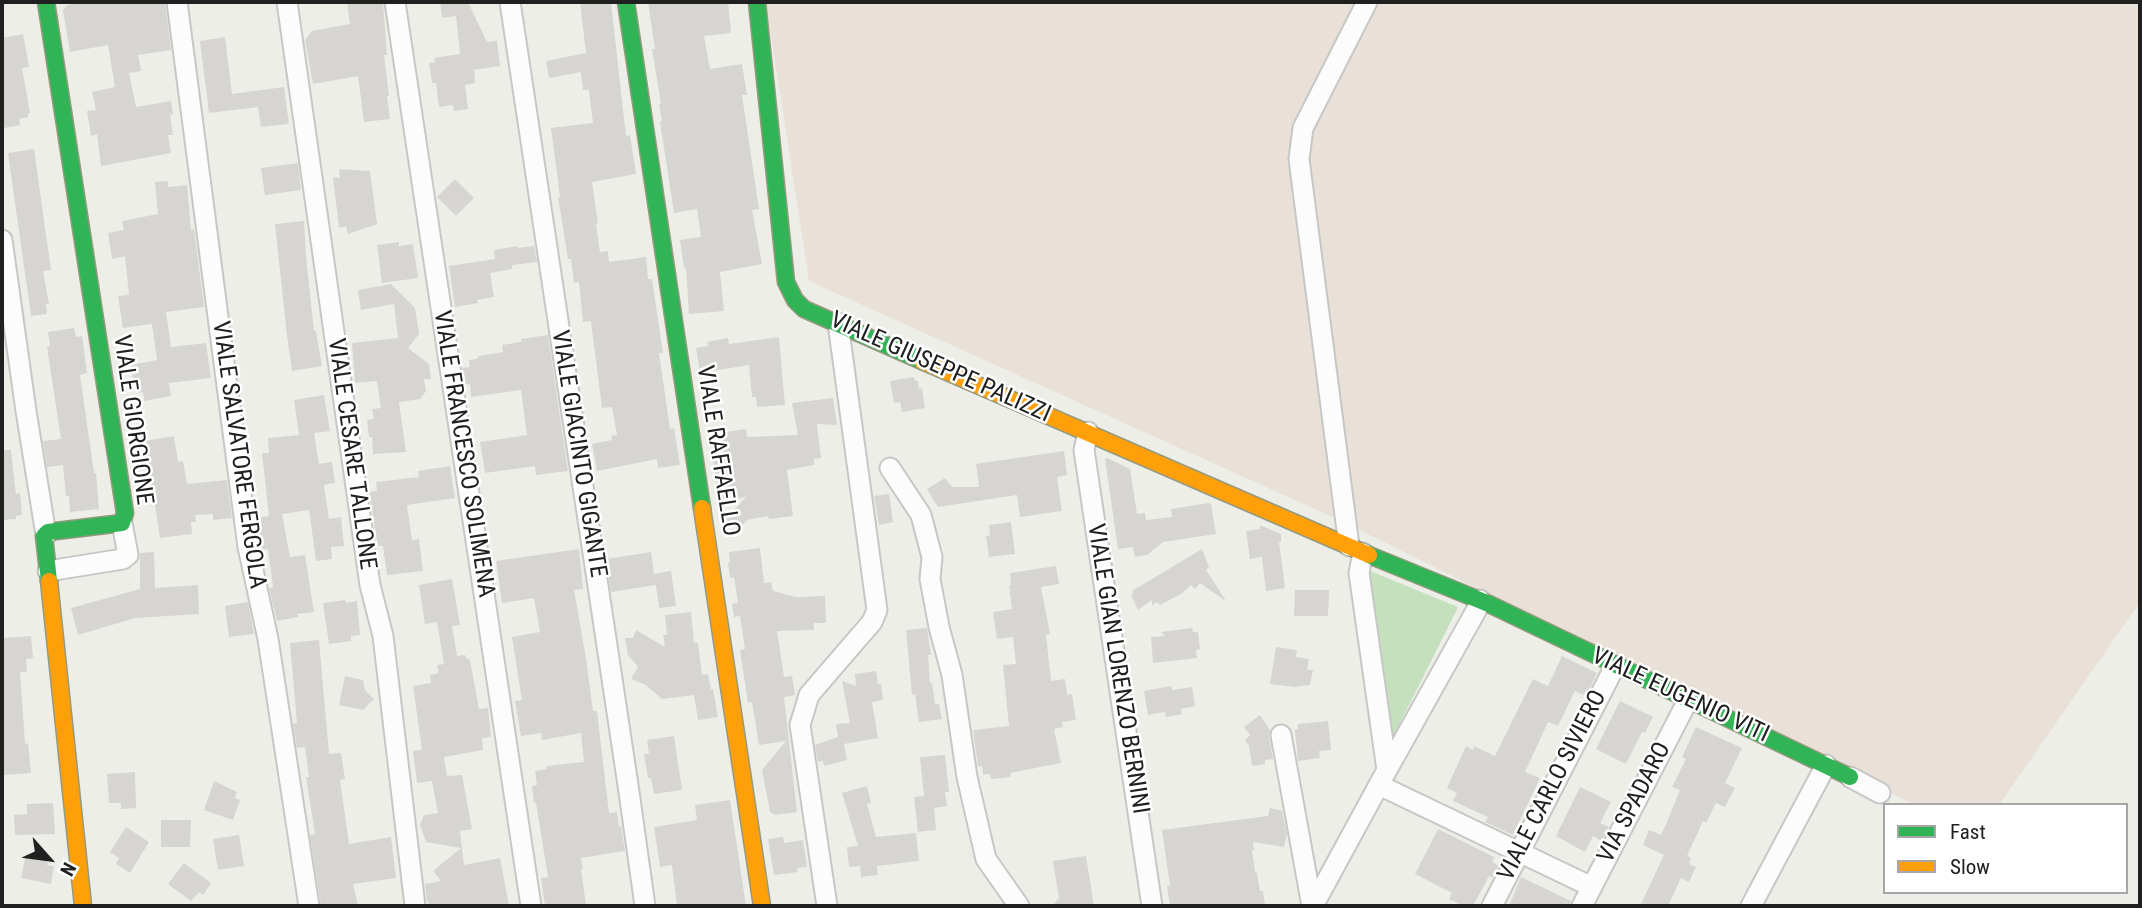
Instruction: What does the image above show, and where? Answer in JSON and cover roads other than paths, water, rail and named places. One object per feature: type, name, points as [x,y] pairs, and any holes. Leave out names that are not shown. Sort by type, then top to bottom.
[{"type":"street","name":"VIALE GIORGIONE","points":[[46,2],[125,513],[122,523],[71,528],[48,532],[46,535]]},
{"type":"street","name":"VIALE SALVATORE FERGOLA","points":[[177,2],[248,547],[268,639],[309,906]]},
{"type":"street","name":"VIALE CESARE TALLONE","points":[[287,2],[370,585],[383,636],[415,906]]},
{"type":"street","name":"VIALE FRANCESCO SOLIMENA","points":[[395,2],[531,906]]},
{"type":"street","name":"VIALE GIACINTO GIGANTE","points":[[510,2],[645,906]]},
{"type":"street","name":"VIALE RAFFAELLO","points":[[626,2],[762,906]]},
{"type":"street","name":"VIALE GIUSEPPE PALIZZI","points":[[757,2],[786,282],[795,300],[804,309],[1356,549],[1480,600]]},
{"type":"street","points":[[1367,2],[1303,128],[1299,159],[1356,549],[1383,778]]},
{"type":"street","points":[[2,240],[46,535],[83,906]]},
{"type":"street","points":[[827,906],[800,725],[809,695],[872,622],[877,610],[838,323]]},
{"type":"street","name":"VIALE GIAN LORENZO BERNINI","points":[[1088,432],[1084,450],[1152,906]]},
{"type":"street","points":[[890,468],[921,515],[932,557],[930,579],[952,675],[967,777],[986,859],[1019,906]]},
{"type":"street","points":[[48,571],[122,559],[128,555],[122,523]]},
{"type":"street","points":[[1313,906],[1480,600]]},
{"type":"street","name":"VIALE EUGENIO VITI","points":[[1480,600],[1880,793]]},
{"type":"street","name":"VIALE CARLO SIVIERO","points":[[1492,906],[1615,666]]},
{"type":"street","name":"VIA SPADARO","points":[[1582,906],[1688,700]]},
{"type":"street","points":[[1281,735],[1313,906]]},
{"type":"street","points":[[1751,906],[1826,765]]},
{"type":"street","points":[[1383,778],[1520,853],[1592,887]]}]
